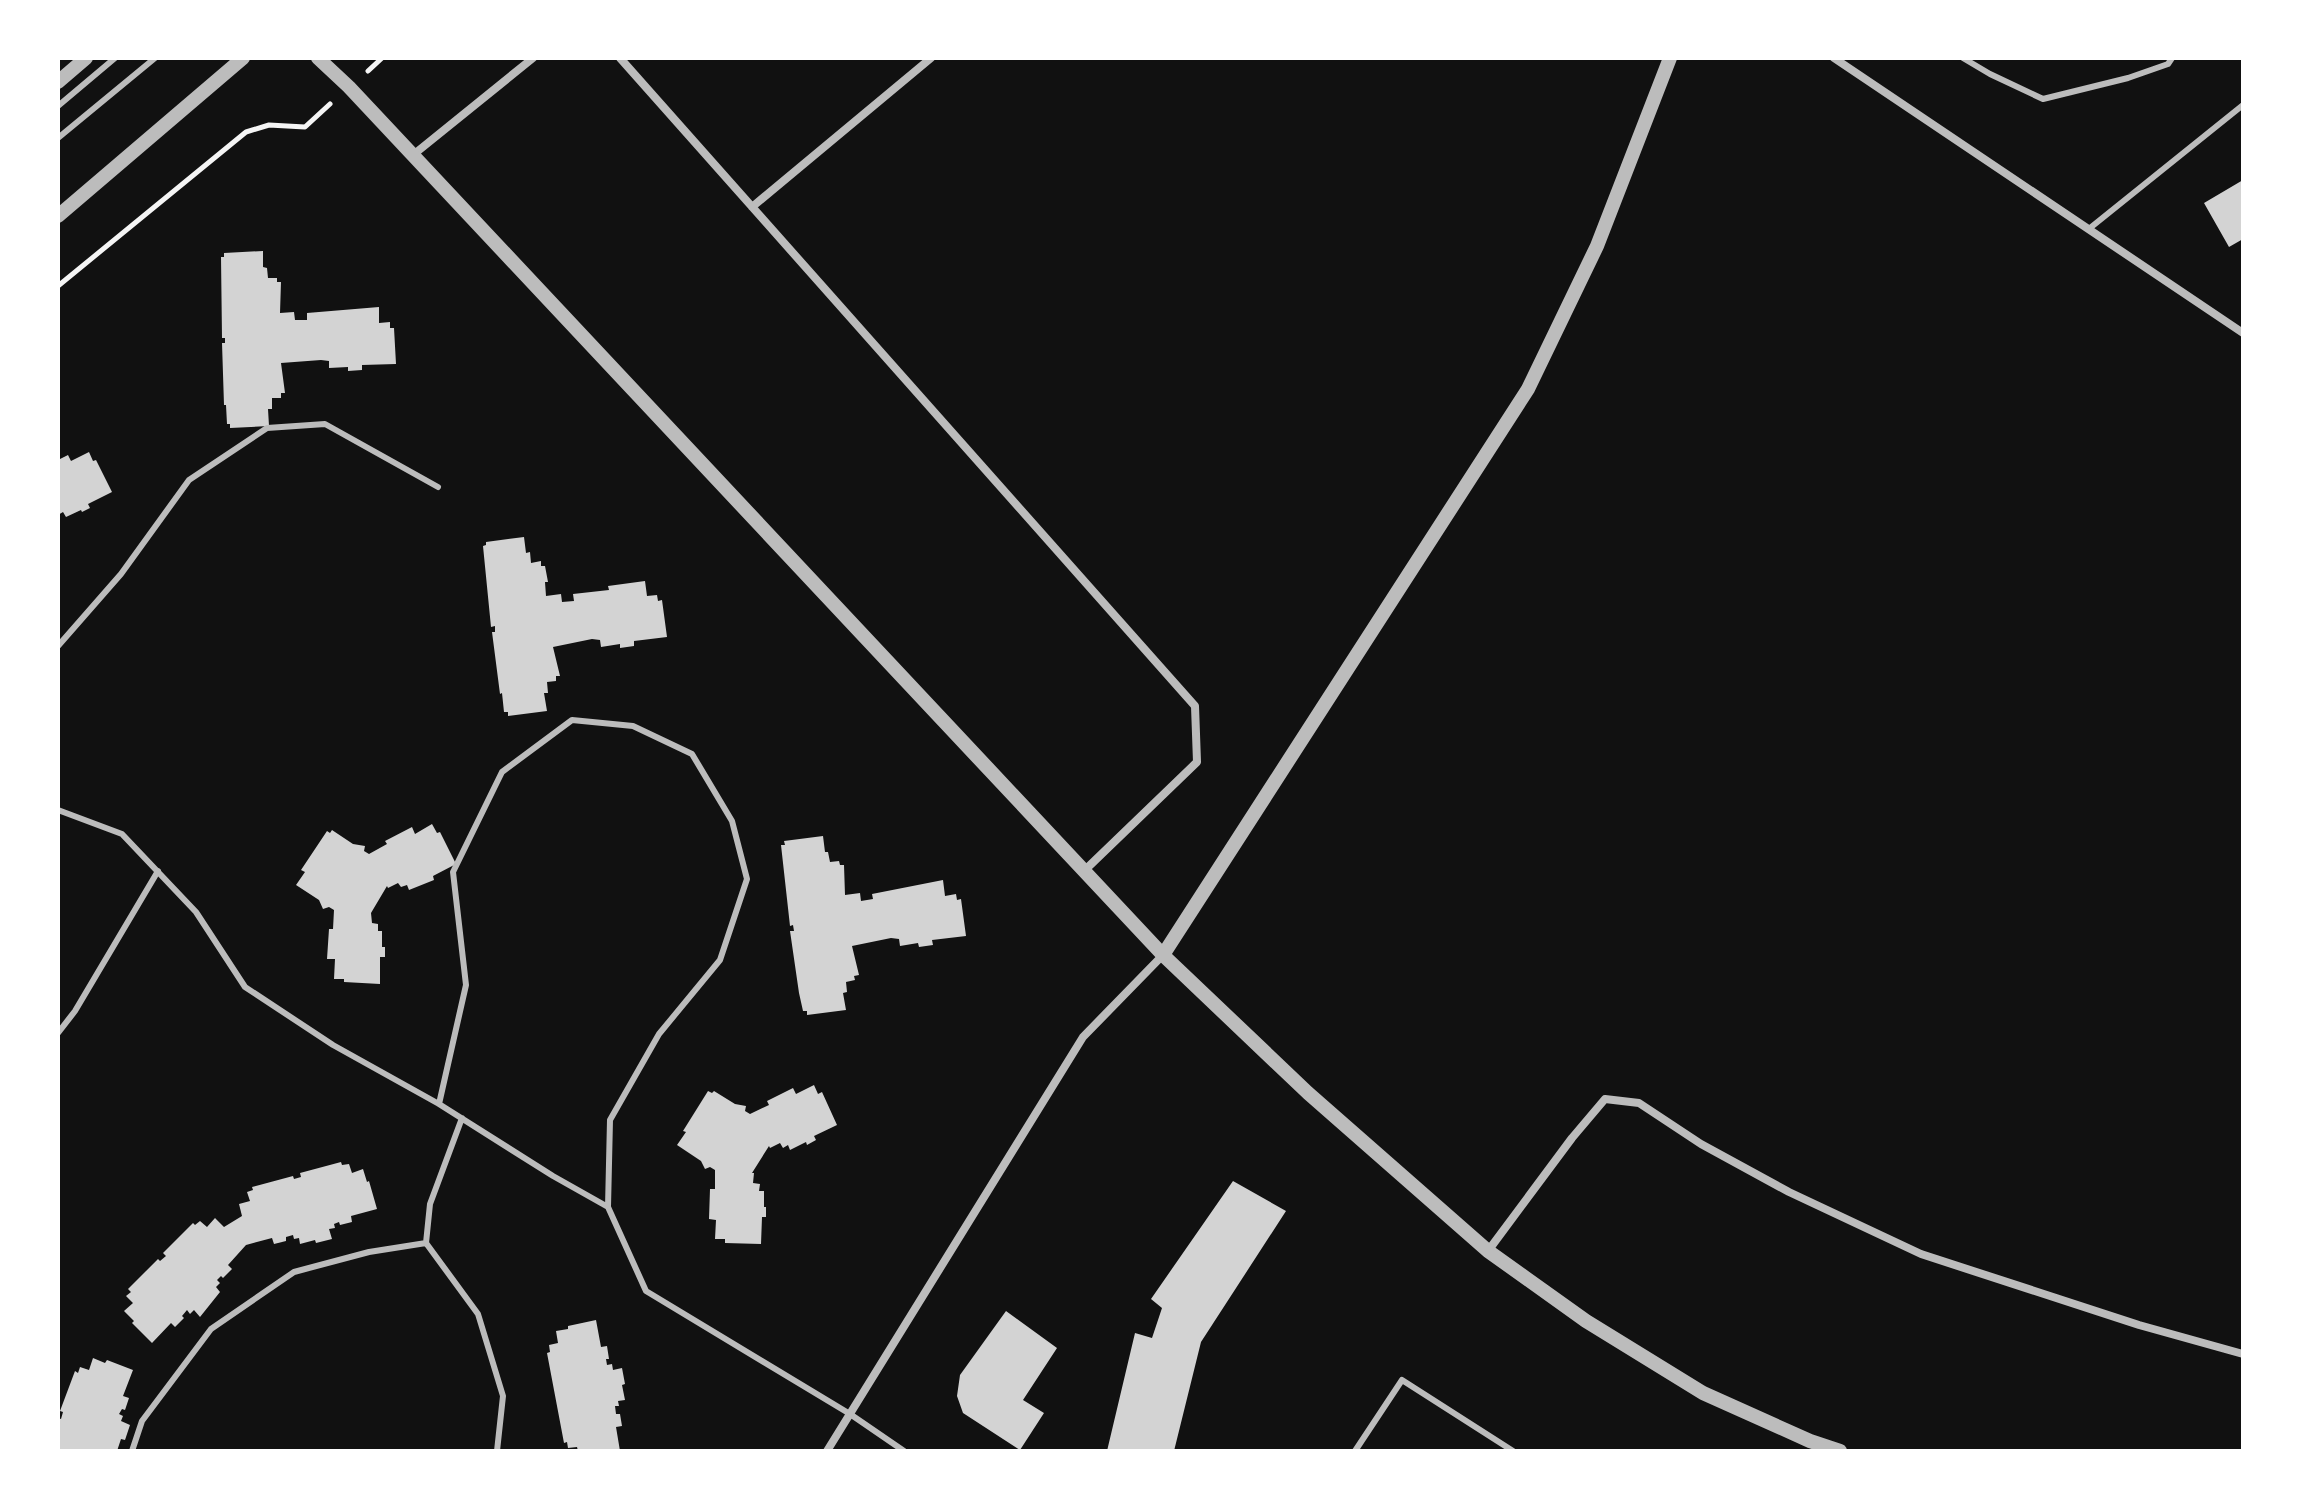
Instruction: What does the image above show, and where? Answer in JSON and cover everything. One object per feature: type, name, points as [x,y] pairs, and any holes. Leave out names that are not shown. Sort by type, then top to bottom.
[{"type":"street","points":[[58,82],[86,58]]},
{"type":"street","points":[[58,216],[243,58]]},
{"type":"street","points":[[318,58],[349,87],[1163,955],[1308,1093],[1488,1251],[1586,1321],[1703,1393],[1810,1441],[1840,1451]]},
{"type":"street","points":[[413,155],[533,58]]},
{"type":"street","points":[[620,58],[1195,706],[1197,762],[1084,871]]},
{"type":"street","points":[[752,207],[931,58]]},
{"type":"street","points":[[827,1451],[1083,1037],[1163,955],[1528,389],[1597,246],[1670,58]]},
{"type":"street","points":[[1834,58],[2243,333]]},
{"type":"street","points":[[1488,1251],[1605,1099],[1639,1103],[1701,1144],[1789,1192],[1921,1254],[2139,1325],[2243,1354]]},
{"type":"lane","points":[[58,106],[115,58]]},
{"type":"lane","points":[[58,138],[155,58]]},
{"type":"lane","points":[[1963,58],[2043,99],[2128,78],[2168,64],[2172,58]]},
{"type":"lane","points":[[2090,228],[2243,105]]},
{"type":"lane","points":[[58,646],[121,574],[189,480],[267,428],[325,424],[438,487]]},
{"type":"lane","points":[[439,1104],[466,985],[453,872],[502,772],[572,720],[633,726],[692,754],[732,821],[747,879],[720,960],[659,1034],[610,1120],[608,1207],[646,1291],[850,1414],[904,1451]]},
{"type":"lane","points":[[58,810],[122,834],[196,912],[245,987],[333,1045],[439,1104],[608,1207]]},
{"type":"lane","points":[[58,1033],[75,1011],[158,871]]},
{"type":"lane","points":[[462,1118],[430,1204],[426,1243],[478,1314],[503,1396],[497,1451]]},
{"type":"lane","points":[[132,1451],[142,1421],[211,1329],[294,1272],[369,1252],[426,1243]]},
{"type":"lane","points":[[1355,1451],[1402,1380],[1513,1451]]},
{"type":"path","points":[[58,286],[246,132],[269,125],[305,127]]},
{"type":"building","points":[[2243,180],[2243,239],[2229,247],[2204,203]]},
{"type":"building","points":[[263,251],[263,267],[267,268],[268,278],[277,278],[277,282],[281,282],[280,313],[294,312],[295,320],[307,320],[307,313],[379,307],[379,323],[390,322],[390,328],[394,328],[396,364],[362,365],[362,370],[348,371],[348,367],[329,368],[329,361],[321,360],[281,363],[285,393],[281,393],[281,398],[272,398],[272,409],[268,409],[269,426],[230,428],[224,405],[221,257],[224,253]]},
{"type":"building","points":[[89,452],[112,492],[88,504],[90,508],[82,512],[66,517],[63,512],[58,515],[58,460],[68,455],[71,461]]},
{"type":"building","points":[[524,537],[531,563],[541,561],[541,566],[545,566],[548,582],[545,582],[546,596],[561,594],[562,602],[574,601],[573,594],[609,590],[608,586],[645,581],[647,596],[657,595],[658,601],[662,600],[667,637],[634,641],[634,646],[620,648],[620,644],[601,647],[600,640],[592,639],[553,647],[560,676],[556,676],[556,681],[547,682],[548,693],[544,693],[547,711],[508,716],[500,694],[492,632],[495,632],[495,626],[491,627],[483,546],[486,542]]},
{"type":"building","points":[[432,824],[437,833],[440,832],[456,864],[433,876],[434,880],[409,890],[407,885],[401,887],[398,883],[387,886],[371,913],[372,923],[378,924],[378,931],[382,931],[382,947],[385,947],[385,957],[380,957],[380,984],[334,979],[335,959],[327,959],[334,910],[329,907],[323,909],[319,900],[296,885],[305,872],[301,870],[327,831],[330,833],[332,830],[353,844],[365,846],[364,851],[369,854],[387,844],[385,841],[412,827],[415,834]]},
{"type":"building","points":[[823,836],[830,862],[839,861],[840,865],[844,865],[845,895],[860,893],[861,901],[873,899],[872,894],[943,880],[945,896],[956,894],[957,900],[961,899],[966,936],[932,940],[933,945],[919,947],[918,943],[900,946],[899,939],[891,938],[852,946],[859,975],[854,976],[855,980],[846,982],[847,992],[843,993],[846,1010],[807,1015],[799,993],[790,931],[794,931],[793,925],[790,926],[781,845],[785,845],[784,841]]},
{"type":"building","points":[[814,1085],[818,1094],[822,1092],[837,1125],[814,1136],[816,1140],[807,1145],[806,1142],[790,1150],[788,1145],[783,1148],[780,1143],[769,1146],[752,1173],[753,1183],[760,1184],[759,1191],[764,1191],[766,1217],[762,1217],[761,1244],[725,1243],[725,1239],[715,1239],[716,1220],[709,1219],[710,1189],[715,1189],[715,1170],[710,1167],[705,1169],[701,1161],[677,1145],[708,1091],[746,1106],[745,1111],[750,1114],[793,1088],[796,1094]]},
{"type":"building","points":[[341,1162],[342,1165],[349,1164],[352,1173],[363,1169],[377,1209],[351,1216],[352,1222],[334,1224],[335,1228],[329,1229],[332,1239],[300,1244],[299,1238],[294,1239],[293,1235],[286,1237],[286,1241],[274,1244],[272,1238],[246,1245],[228,1265],[232,1269],[217,1280],[220,1283],[216,1287],[220,1292],[200,1317],[194,1310],[190,1314],[187,1310],[175,1327],[171,1323],[152,1343],[132,1323],[134,1321],[124,1311],[133,1303],[126,1296],[131,1292],[128,1289],[158,1259],[160,1261],[166,1256],[163,1253],[193,1223],[195,1225],[200,1221],[207,1227],[215,1218],[224,1227],[242,1216],[239,1204],[250,1201],[247,1192],[253,1190],[252,1187],[293,1176],[294,1179],[301,1177],[300,1173]]},
{"type":"building","points":[[1233,1181],[1286,1211],[1201,1342],[1174,1451],[1107,1451],[1135,1333],[1152,1338],[1162,1308],[1151,1299]]},
{"type":"building","points":[[1006,1311],[1057,1348],[1023,1400],[1044,1413],[1020,1450],[963,1413],[957,1396],[960,1375]]},
{"type":"building","points":[[596,1320],[601,1347],[607,1346],[607,1365],[612,1364],[613,1370],[622,1368],[625,1384],[622,1385],[625,1400],[618,1401],[619,1406],[615,1406],[622,1426],[616,1427],[620,1451],[578,1451],[577,1447],[568,1448],[567,1442],[564,1443],[547,1353],[550,1352],[549,1345],[558,1343],[556,1331]]},
{"type":"building","points":[[93,1358],[133,1370],[123,1396],[129,1398],[125,1410],[122,1409],[119,1414],[123,1416],[121,1421],[130,1425],[125,1440],[121,1439],[117,1451],[58,1451],[58,1418],[61,1419],[63,1412],[60,1411],[75,1371],[78,1373],[80,1367],[89,1370]]}]
